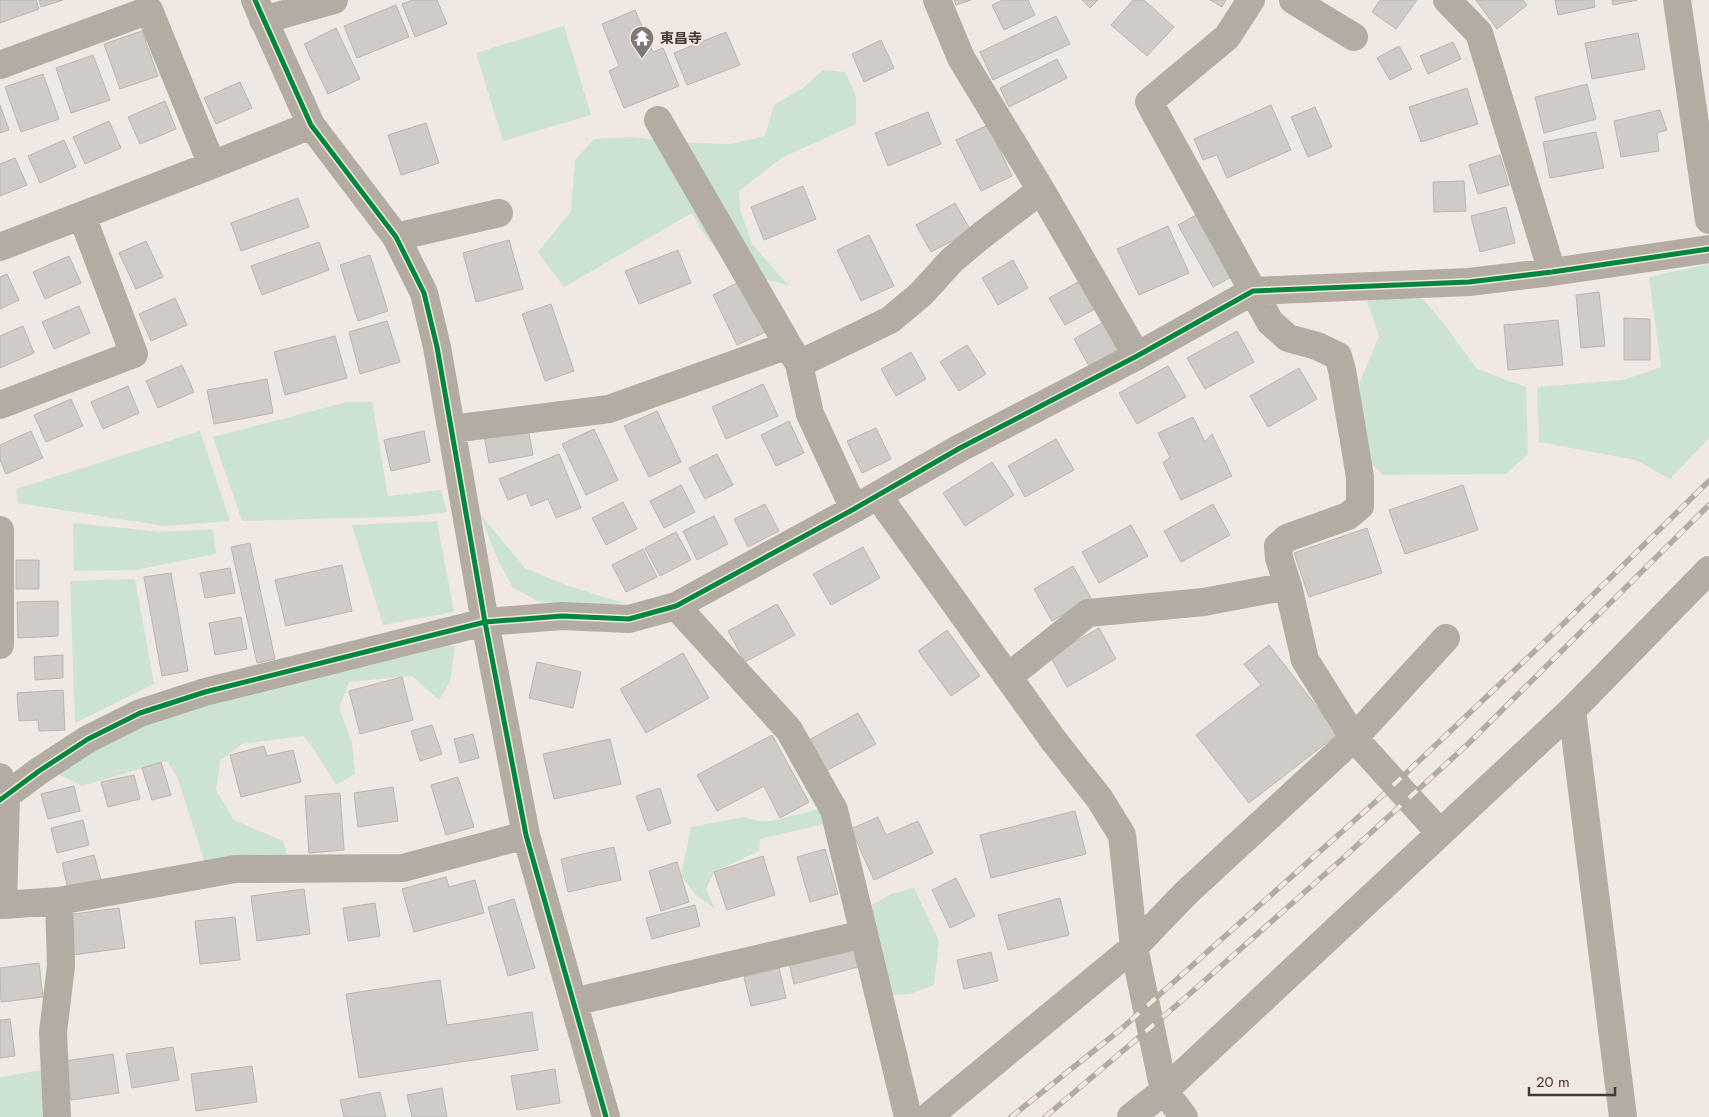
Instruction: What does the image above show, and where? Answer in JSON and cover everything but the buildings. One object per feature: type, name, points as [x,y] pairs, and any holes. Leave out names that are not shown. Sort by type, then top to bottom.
[{"type":"street","points":[[334,0],[259,10],[310,125],[396,237],[424,293],[437,347],[485,622],[526,835],[606,1117]]},
{"type":"street","points":[[937,0],[961,58],[1041,190],[1137,356]]},
{"type":"street","points":[[1251,0],[1227,37],[1149,102],[1270,322],[1288,338],[1317,346],[1338,356],[1360,477],[1360,506],[1348,516],[1287,538],[1278,546],[1279,558],[1288,586],[1305,660],[1354,738],[1440,833]]},
{"type":"street","points":[[1293,0],[1354,37]]},
{"type":"street","points":[[1447,0],[1479,33],[1552,272]]},
{"type":"street","points":[[1677,0],[1709,220]]},
{"type":"street","points":[[0,65],[149,10],[212,165]]},
{"type":"street","points":[[658,120],[793,354],[810,414],[854,509]]},
{"type":"street","points":[[0,247],[310,125]]},
{"type":"street","points":[[452,429],[610,409],[793,354],[890,320],[921,294],[952,260],[1041,190]]},
{"type":"street","points":[[396,237],[499,213]]},
{"type":"street","points":[[0,405],[134,354],[82,216]]},
{"type":"street","points":[[526,835],[403,868],[235,869],[59,901],[3,905],[2,791],[39,771],[88,739],[140,713],[205,692],[485,622],[562,616],[629,619],[676,606],[878,496],[960,448],[1137,356],[1253,291],[1469,282],[1709,249]]},
{"type":"street","points":[[878,496],[1008,677],[1099,798],[1122,835],[1134,947],[1164,1091],[1184,1117]]},
{"type":"street","points":[[0,530],[0,645]]},
{"type":"street","points":[[1131,1117],[1164,1091],[1572,710],[1709,570]]},
{"type":"street","points":[[1008,677],[1088,613],[1204,602],[1288,586]]},
{"type":"street","points":[[676,606],[789,730],[834,810],[908,1117]]},
{"type":"street","points":[[928,1117],[1134,947],[1186,893],[1354,738],[1446,638]]},
{"type":"street","points":[[1572,710],[1623,1117]]},
{"type":"street","points":[[57,1117],[53,1032],[61,966],[59,901]]},
{"type":"street","points":[[573,1002],[864,934]]},
{"type":"green space","points":[[564,26],[591,115],[503,141],[476,53]]},
{"type":"green space","points":[[823,70],[845,72],[856,96],[856,124],[783,157],[739,191],[740,210],[752,244],[789,286],[732,269],[702,231],[692,213],[564,287],[538,252],[571,211],[575,160],[594,139],[632,137],[692,143],[731,144],[765,136],[774,105],[803,88]]},
{"type":"green space","points":[[1709,264],[1709,438],[1670,479],[1636,460],[1539,442],[1537,387],[1623,380],[1661,367],[1649,277]]},
{"type":"green space","points":[[1410,284],[1441,320],[1477,369],[1526,387],[1528,454],[1506,474],[1383,475],[1356,448],[1360,382],[1379,336],[1365,295]]},
{"type":"green space","points":[[347,402],[372,402],[388,496],[441,490],[447,512],[417,516],[242,521],[213,437]]},
{"type":"green space","points":[[200,431],[230,521],[164,526],[18,503],[16,489]]},
{"type":"green space","points":[[480,514],[525,568],[568,586],[624,603],[576,608],[538,601],[513,588],[497,558]]},
{"type":"green space","points":[[437,521],[454,612],[383,625],[352,525]]},
{"type":"green space","points":[[73,523],[164,532],[213,529],[216,554],[136,570],[74,571]]},
{"type":"green space","points":[[135,579],[154,684],[75,723],[70,581]]},
{"type":"green space","points":[[416,639],[455,647],[450,682],[439,700],[412,676],[349,682],[339,708],[352,743],[355,774],[336,785],[315,751],[303,736],[242,744],[220,760],[216,790],[234,820],[283,841],[291,868],[206,866],[177,777],[167,761],[82,786],[60,775],[57,760],[133,717]]},
{"type":"green space","points":[[832,806],[837,821],[760,839],[759,851],[714,872],[706,889],[715,909],[695,894],[681,876],[691,827],[744,817],[759,821],[771,821]]},
{"type":"green space","points":[[914,888],[939,941],[934,985],[910,994],[879,996],[867,908],[891,894]]},
{"type":"green space","points":[[54,1068],[57,1117],[0,1117],[0,1077]]},
{"type":"railway","points":[[1011,1117],[1120,1030],[1383,795],[1558,629],[1709,481]]},
{"type":"railway","points":[[1045,1117],[1185,998],[1468,744],[1709,505]]},
{"type":"cycle path","points":[[255,0],[311,125],[396,237],[424,293],[437,347],[485,622],[526,835],[606,1117]]},
{"type":"cycle path","points":[[0,800],[39,771],[88,739],[140,713],[205,692],[485,622],[562,616],[629,619],[676,606],[854,509],[960,448],[1137,356],[1253,291],[1469,282],[1709,249]]},
{"type":"place","name":"東昌寺","points":[[642,59]]}]
